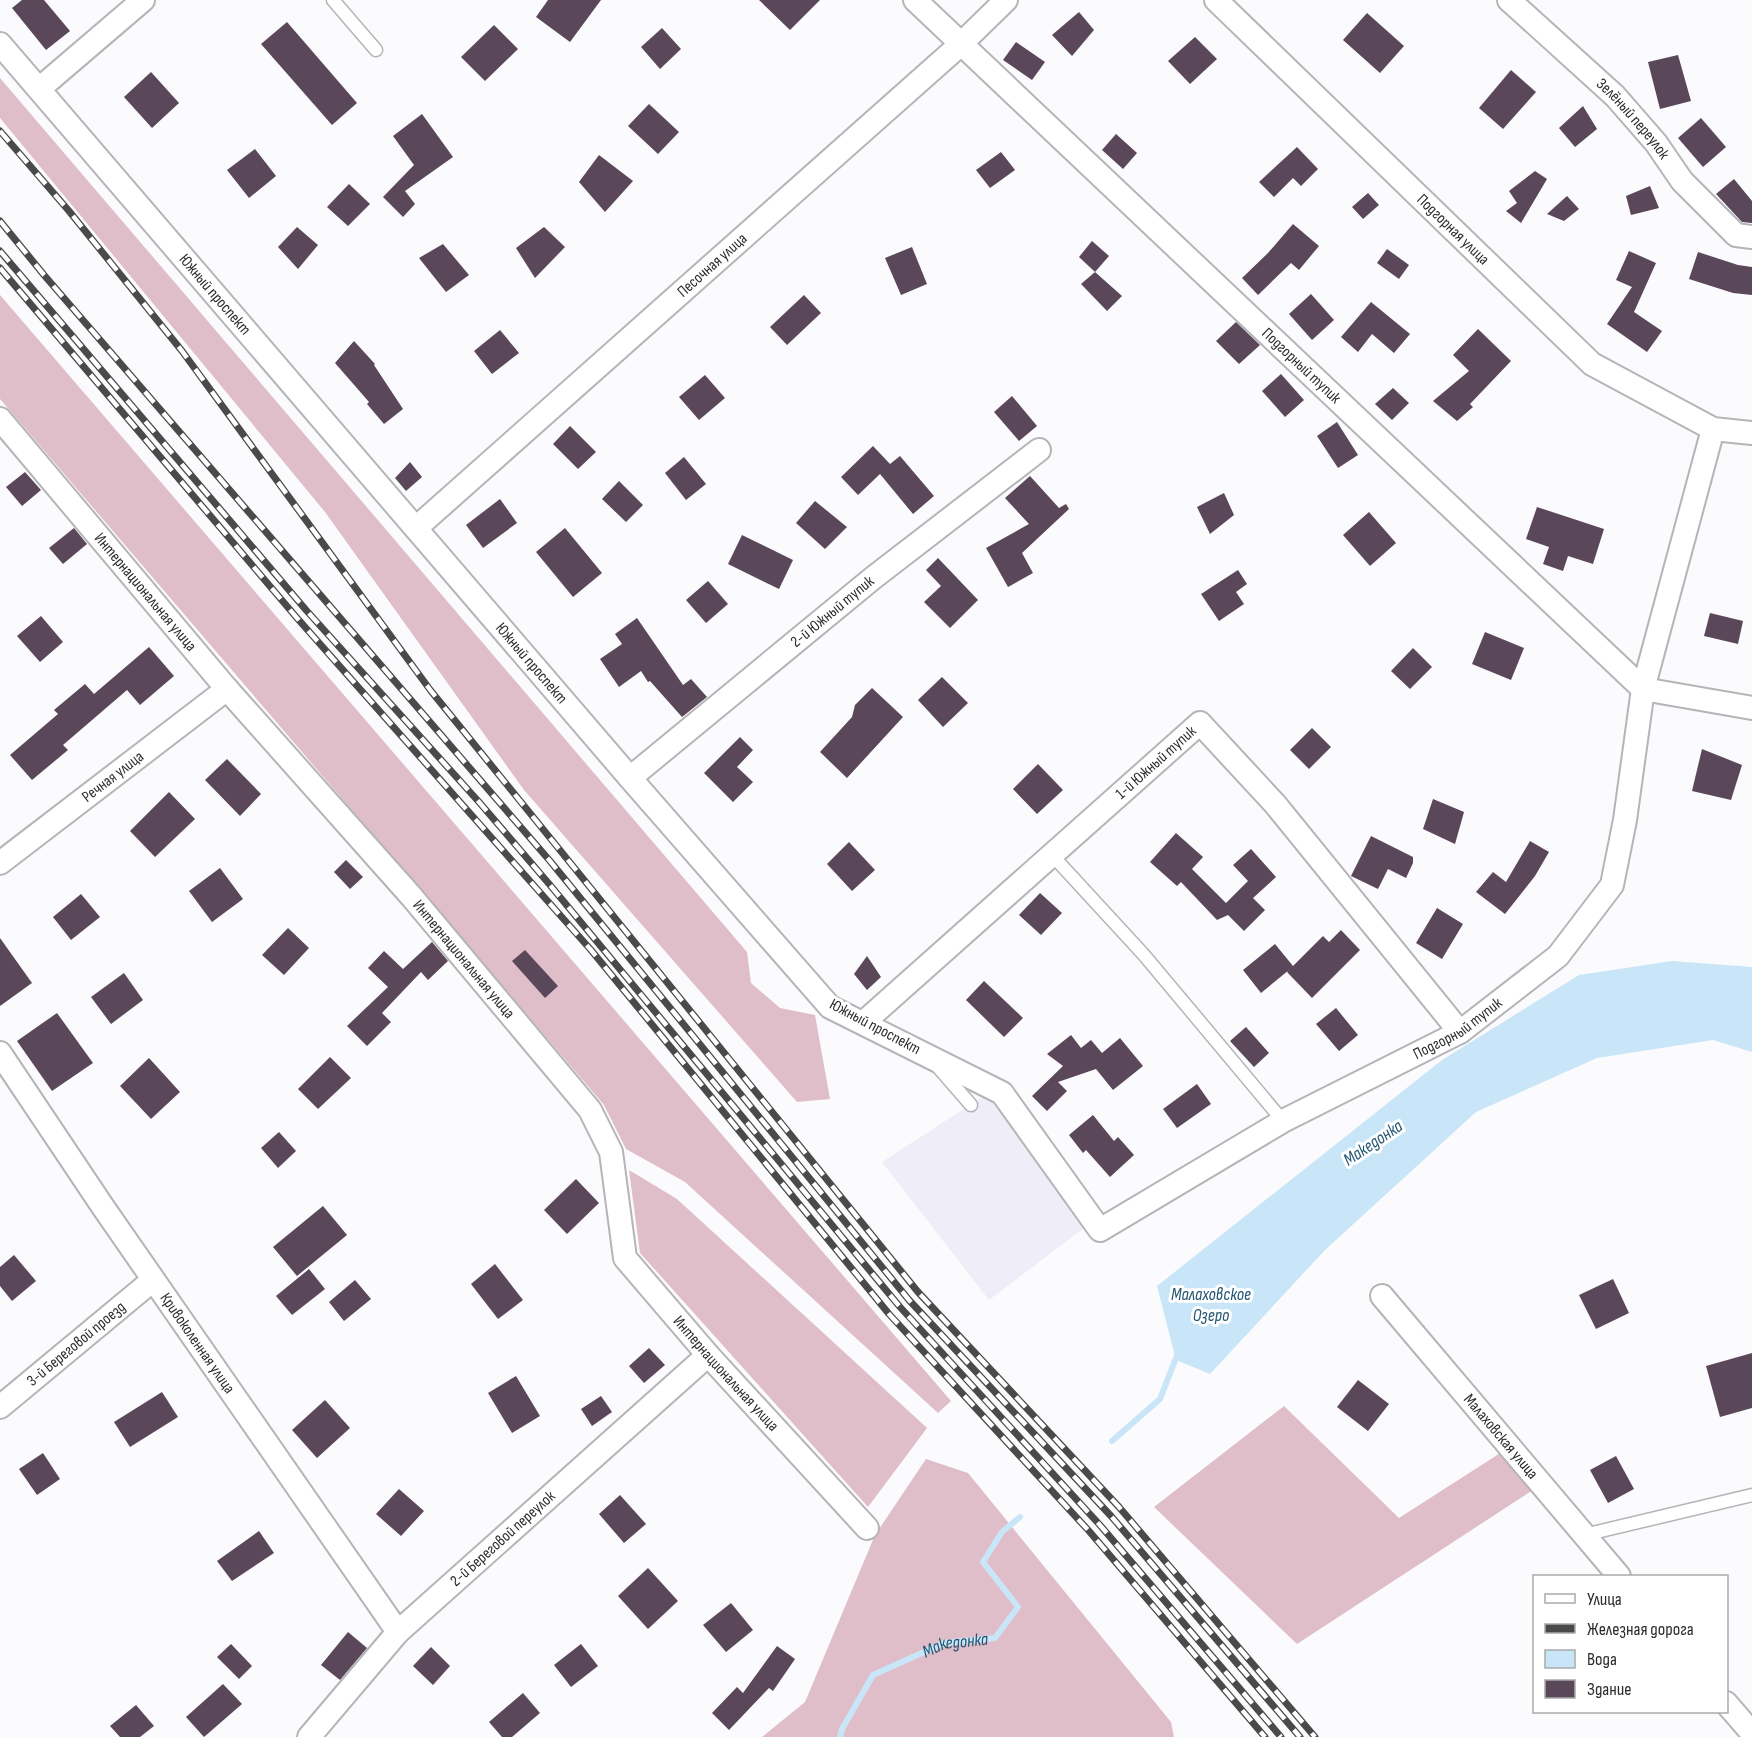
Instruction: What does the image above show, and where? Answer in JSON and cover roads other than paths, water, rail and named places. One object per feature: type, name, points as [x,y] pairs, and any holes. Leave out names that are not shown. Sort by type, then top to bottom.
[{"type":"street","points":[[39,89],[143,0]]},
{"type":"street","name":"Подгорный тупик","points":[[915,0],[1643,689]]},
{"type":"street","name":"Песочная улица","points":[[417,528],[961,44],[1006,0]]},
{"type":"street","name":"Подгорная улица","points":[[1216,0],[1592,364],[1713,429]]},
{"type":"street","name":"Зелёный переулок","points":[[1509,0],[1615,96],[1656,143],[1682,180],[1736,235],[1752,237]]},
{"type":"street","name":"Южный проспект","points":[[0,45],[630,778],[830,1007],[1002,1093],[1100,1230]]},
{"type":"street","name":"Интернациональная улица","points":[[0,419],[227,688],[411,896],[590,1110],[611,1152],[625,1258],[708,1354],[867,1528]]},
{"type":"street","points":[[1713,429],[1752,433]]},
{"type":"street","name":"Подгорный тупик","points":[[1100,1230],[1283,1121],[1460,1032],[1558,956],[1612,885],[1625,820],[1643,689],[1713,429]]},
{"type":"street","name":"2-й Южный тупик","points":[[630,778],[873,578],[1039,450]]},
{"type":"street","name":"Речная улица","points":[[0,863],[227,688]]},
{"type":"street","points":[[1643,689],[1752,708]]},
{"type":"street","name":"1-й Южный тупик","points":[[863,1023],[1200,723],[1275,804],[1460,1032]]},
{"type":"street","name":"Кривоколенная улица","points":[[0,1053],[153,1280],[398,1632]]},
{"type":"street","name":"3-й Береговой проезд","points":[[0,1407],[153,1280]]},
{"type":"street","name":"Малаховская улица","points":[[1382,1296],[1618,1575]]},
{"type":"street","name":"2-й Береговой переулок","points":[[309,1737],[398,1632],[708,1354]]},
{"type":"street","points":[[1728,1705],[1752,1733]]},
{"type":"lane","points":[[333,0],[376,50]]},
{"type":"lane","points":[[1052,855],[1143,955],[1283,1121]]},
{"type":"lane","points":[[927,1055],[970,1105]]},
{"type":"lane","points":[[1584,1535],[1752,1495]]},
{"type":"water","name":"Малаховское Озеро","points":[[1672,961],[1752,967],[1752,1052],[1713,1040],[1597,1058],[1476,1112],[1325,1250],[1210,1374],[1176,1360],[1157,1286],[1442,1060],[1579,975]]},
{"type":"waterway","name":"Македонка","points":[[1112,1441],[1160,1399],[1178,1353]]},
{"type":"waterway","name":"Македонка","points":[[840,1737],[842,1729],[873,1675],[944,1643],[995,1638],[1018,1607],[983,1562],[1002,1532],[1020,1517]]},
{"type":"railway","points":[[0,131],[69,211],[182,351],[431,691],[918,1292],[1119,1507],[1315,1737]]},
{"type":"railway","points":[[0,221],[44,275],[550,861],[909,1300],[1111,1516],[1300,1737]]},
{"type":"railway","points":[[0,251],[306,610],[479,802],[550,885],[900,1307],[1099,1524],[1281,1737]]},
{"type":"railway","points":[[0,268],[297,618],[591,950],[889,1314],[1089,1531],[1265,1737]]}]
